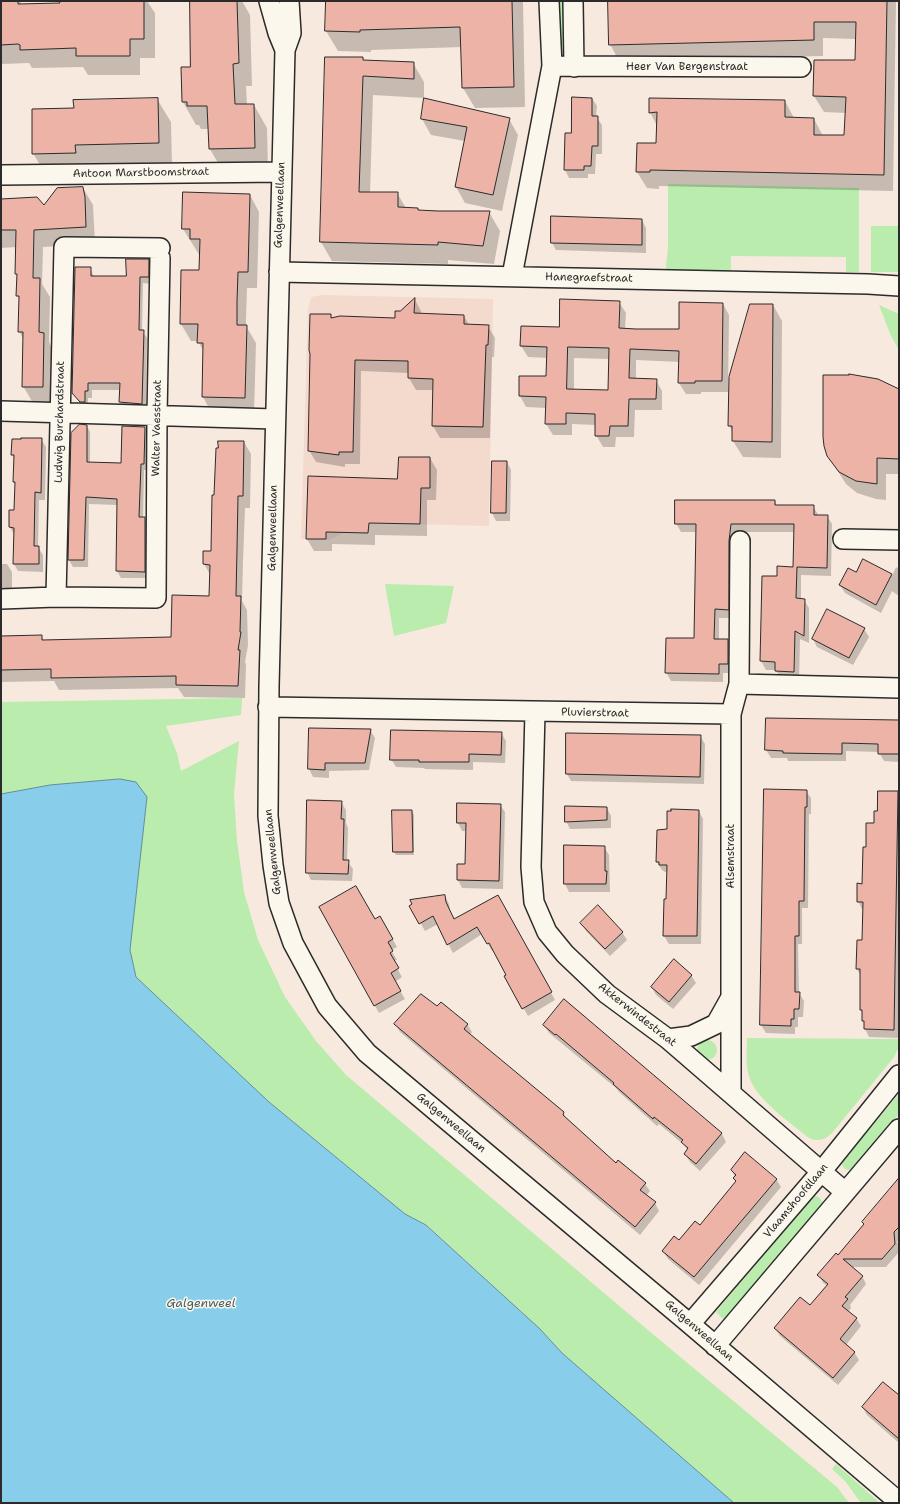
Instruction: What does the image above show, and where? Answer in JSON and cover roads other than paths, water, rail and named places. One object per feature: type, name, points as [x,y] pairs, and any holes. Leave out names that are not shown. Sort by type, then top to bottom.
[{"type":"street","name":"Galgenweellaan","points":[[269,1],[278,33],[285,50]]},
{"type":"street","name":"Galgenweellaan","points":[[290,1],[291,33],[285,50],[278,272],[268,707],[268,816],[279,903],[293,943],[327,1006],[367,1053],[690,1324],[899,1502]]},
{"type":"street","points":[[512,276],[552,66],[550,1]]},
{"type":"street","points":[[573,1],[574,67]]},
{"type":"street","name":"Heer Van Bergenstraat","points":[[552,66],[801,67]]},
{"type":"street","name":"Antoon Marstboomstraat","points":[[1,175],[281,172]]},
{"type":"street","name":"Walter Vaesstraat","points":[[56,597],[156,598],[160,253],[64,248]]},
{"type":"street","name":"Ludwig Burchardstraat","points":[[56,597],[64,248]]},
{"type":"street","name":"Hanegraefstraat","points":[[278,272],[512,276],[899,286]]},
{"type":"street","points":[[1,411],[275,419]]},
{"type":"street","points":[[843,539],[899,540]]},
{"type":"street","points":[[731,714],[739,684],[740,541]]},
{"type":"street","points":[[1,599],[56,597]]},
{"type":"street","points":[[739,684],[899,688]]},
{"type":"street","name":"Pluvierstraat","points":[[268,707],[731,714]]},
{"type":"street","name":"Akkerwindestraat","points":[[535,712],[531,867],[534,902],[547,932],[565,954],[608,994],[668,1039],[845,1192]]},
{"type":"street","name":"Alsemstraat","points":[[731,714],[731,1092]]},
{"type":"street","name":"Alsemstraat","points":[[668,1039],[691,1036],[716,1024],[731,998]]},
{"type":"street","name":"Vlaamshoofdlaan","points":[[690,1324],[821,1172],[899,1075]]},
{"type":"street","points":[[715,1346],[899,1128]]},
{"type":"water","name":"Galgenweel","points":[[120,779],[136,782],[147,797],[130,950],[136,977],[269,1102],[405,1214],[426,1225],[540,1329],[562,1353],[734,1503],[1,1503],[1,794],[50,785]]}]
